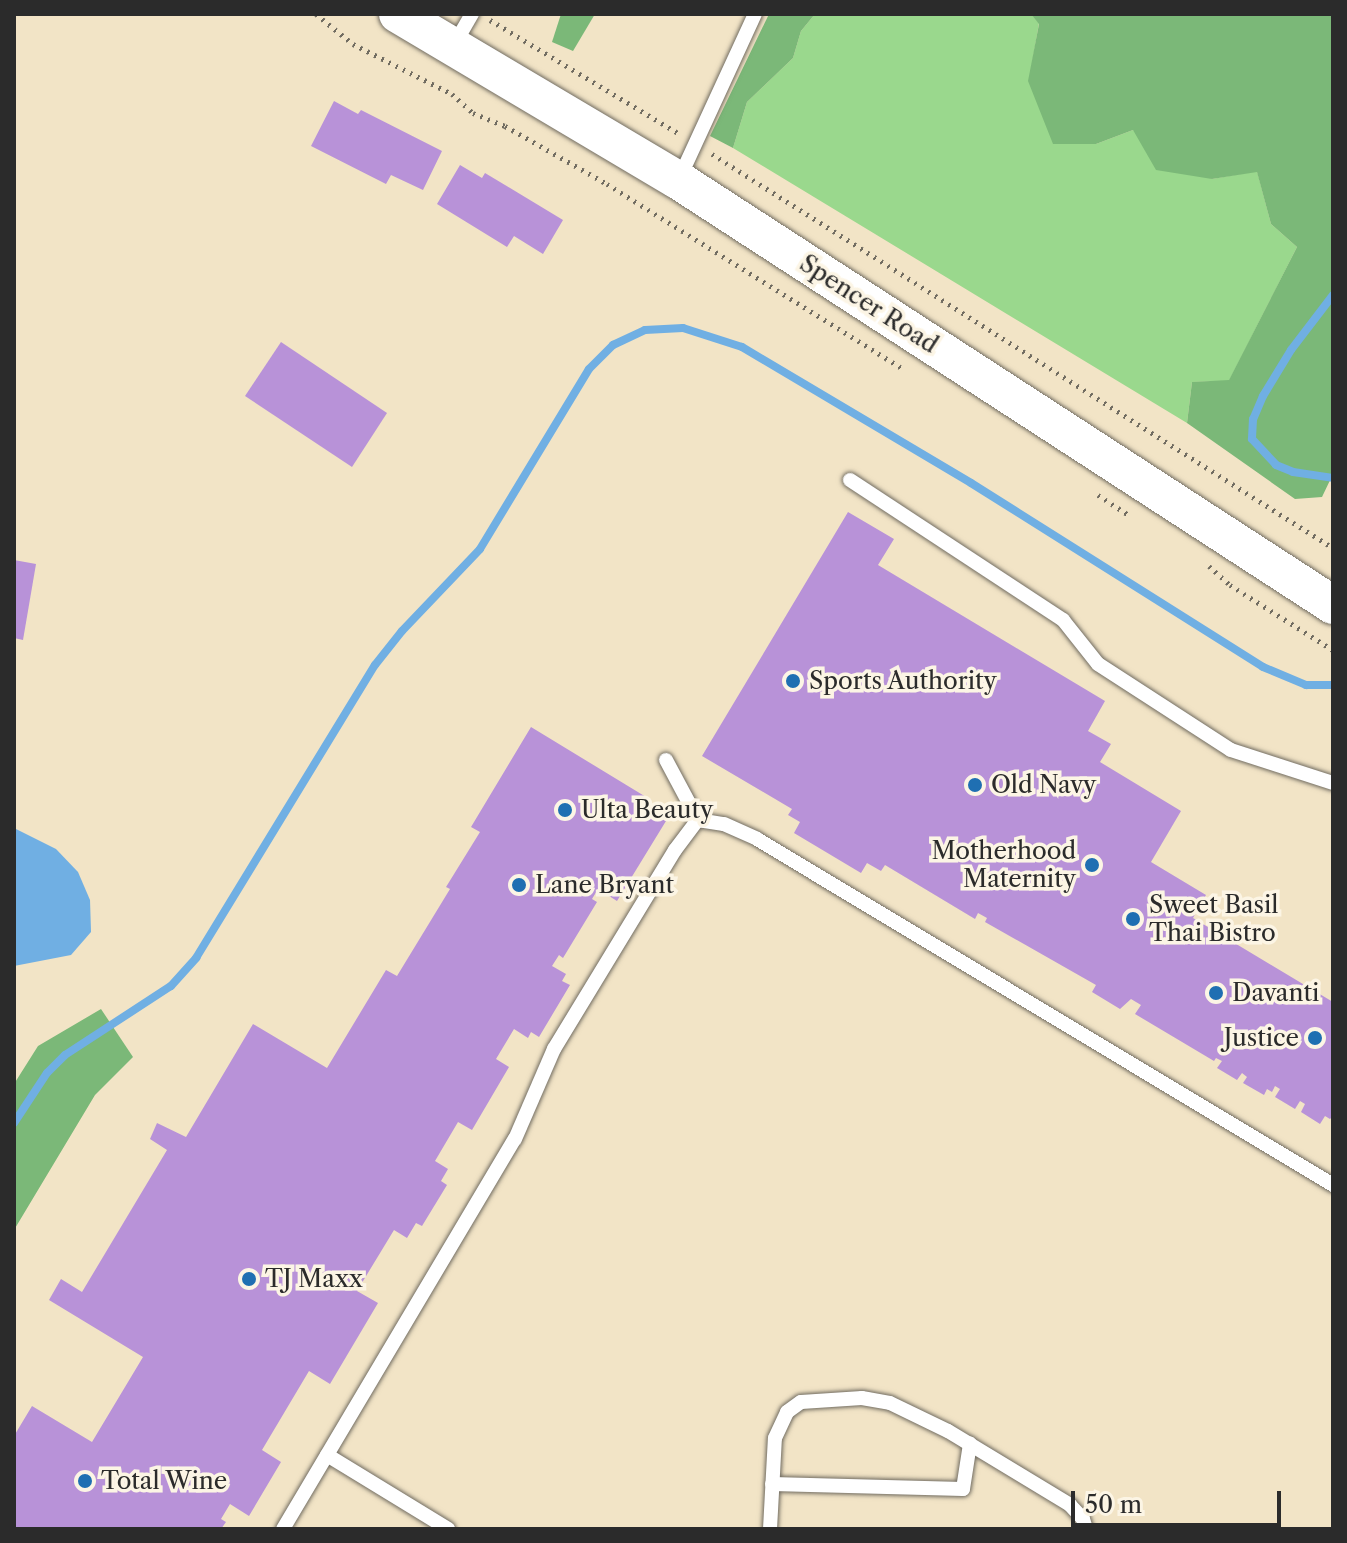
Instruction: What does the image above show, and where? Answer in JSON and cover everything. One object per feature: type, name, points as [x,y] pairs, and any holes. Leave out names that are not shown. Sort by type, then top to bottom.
[{"type":"street","name":"Spencer Road","points":[[398,14],[463,30],[678,180],[1333,605]]},
{"type":"lane","points":[[678,180],[755,14]]},
{"type":"lane","points":[[850,480],[1063,620],[1098,664],[1231,750],[1333,783]]},
{"type":"lane","points":[[666,760],[698,820]]},
{"type":"lane","points":[[698,820],[724,824],[757,839],[1333,1185]]},
{"type":"lane","points":[[283,1529],[515,1139],[554,1049],[675,850],[698,820]]},
{"type":"lane","points":[[770,1529],[775,1438],[787,1412],[801,1402],[862,1398],[890,1403],[918,1413],[1070,1505],[1086,1529]]},
{"type":"lane","points":[[772,1484],[963,1489],[970,1444]]},
{"type":"lane","points":[[327,1455],[448,1529]]},
{"type":"path","points":[[316,14],[353,44],[452,94],[473,113],[505,126],[607,184],[909,372]]},
{"type":"path","points":[[480,14],[694,142],[1333,548]]},
{"type":"path","points":[[1095,493],[1138,520]]},
{"type":"path","points":[[1201,559],[1230,585],[1333,650]]},
{"type":"green space","points":[[561,14],[595,14],[573,51],[552,42]]},
{"type":"green space","points":[[769,14],[815,14],[801,31],[793,58],[747,102],[733,148],[710,136]]},
{"type":"green space","points":[[815,14],[1031,14],[1039,23],[1029,81],[1096,144],[1133,130],[1212,179],[1257,171],[1271,224],[1297,247],[1229,381],[1192,382],[1187,423],[733,148],[747,102],[793,58],[801,31]]},
{"type":"green space","points":[[1031,14],[1333,14],[1333,474],[1322,497],[1295,499],[1187,423],[1192,382],[1229,380],[1297,247],[1271,224],[1257,172],[1212,179],[1156,170],[1133,130],[1096,144],[1053,144],[1028,81],[1039,24]]},
{"type":"green space","points":[[101,1009],[133,1057],[95,1095],[14,1230],[14,1084],[38,1046]]},
{"type":"water","points":[[14,828],[56,849],[78,872],[90,900],[91,932],[71,955],[14,966]]},
{"type":"building","points":[[334,101],[358,114],[361,110],[442,151],[423,190],[391,175],[386,184],[311,146]]},
{"type":"building","points":[[460,165],[482,178],[485,173],[563,220],[543,254],[514,236],[507,247],[437,204]]},
{"type":"building","points":[[281,342],[387,413],[352,467],[245,396]]},
{"type":"building","points":[[848,512],[894,539],[878,565],[1105,701],[1088,731],[1111,744],[1100,762],[1181,811],[1151,862],[1206,895],[1193,918],[1333,1002],[1333,1116],[1330,1119],[1325,1116],[1320,1124],[1301,1112],[1305,1104],[1300,1101],[1295,1109],[1275,1097],[1280,1089],[1275,1086],[1272,1092],[1267,1089],[1264,1095],[1243,1083],[1247,1077],[1242,1073],[1237,1080],[1217,1068],[1222,1061],[1216,1058],[1214,1061],[1135,1014],[1141,1005],[1131,999],[1120,1009],[1092,992],[1096,985],[985,922],[987,918],[978,913],[975,919],[885,865],[881,871],[867,863],[861,873],[794,833],[800,822],[788,815],[792,809],[702,756]]},
{"type":"building","points":[[14,560],[36,564],[23,640],[14,638]]},
{"type":"building","points":[[531,727],[651,800],[646,809],[666,821],[617,901],[598,889],[592,899],[597,902],[563,958],[559,955],[552,966],[566,974],[562,981],[570,985],[539,1037],[531,1032],[528,1038],[514,1029],[496,1059],[509,1067],[472,1130],[458,1122],[435,1161],[448,1169],[441,1181],[447,1185],[422,1226],[416,1223],[407,1238],[394,1230],[357,1291],[378,1303],[330,1384],[309,1371],[262,1450],[281,1462],[249,1516],[230,1504],[221,1519],[226,1522],[221,1529],[14,1529],[14,1436],[32,1406],[92,1442],[143,1357],[49,1300],[61,1279],[82,1292],[167,1150],[150,1139],[157,1123],[186,1137],[253,1024],[327,1068],[386,970],[397,976],[450,889],[446,887],[480,832],[471,827]]},
{"type":"waterway","points":[[1333,295],[1291,350],[1263,396],[1253,419],[1252,439],[1276,465],[1293,472],[1333,478]]},
{"type":"waterway","points":[[14,1123],[47,1073],[65,1055],[171,986],[196,958],[375,665],[402,631],[480,549],[589,369],[613,345],[645,330],[683,328],[742,347],[971,483],[1263,667],[1306,685],[1333,685]]},
{"type":"place","name":"Sports Authority","points":[[793,681]]},
{"type":"place","name":"Old Navy","points":[[975,785]]},
{"type":"place","name":"Ulta Beauty","points":[[565,810]]},
{"type":"place","name":"Motherhood Maternity","points":[[1092,865]]},
{"type":"place","name":"Lane Bryant","points":[[519,885]]},
{"type":"place","name":"Sweet Basil Thai Bistro","points":[[1133,919]]},
{"type":"place","name":"Davanti","points":[[1216,993]]},
{"type":"place","name":"Justice","points":[[1315,1038]]},
{"type":"place","name":"TJ Maxx","points":[[249,1279]]},
{"type":"place","name":"Total Wine","points":[[85,1481]]}]
